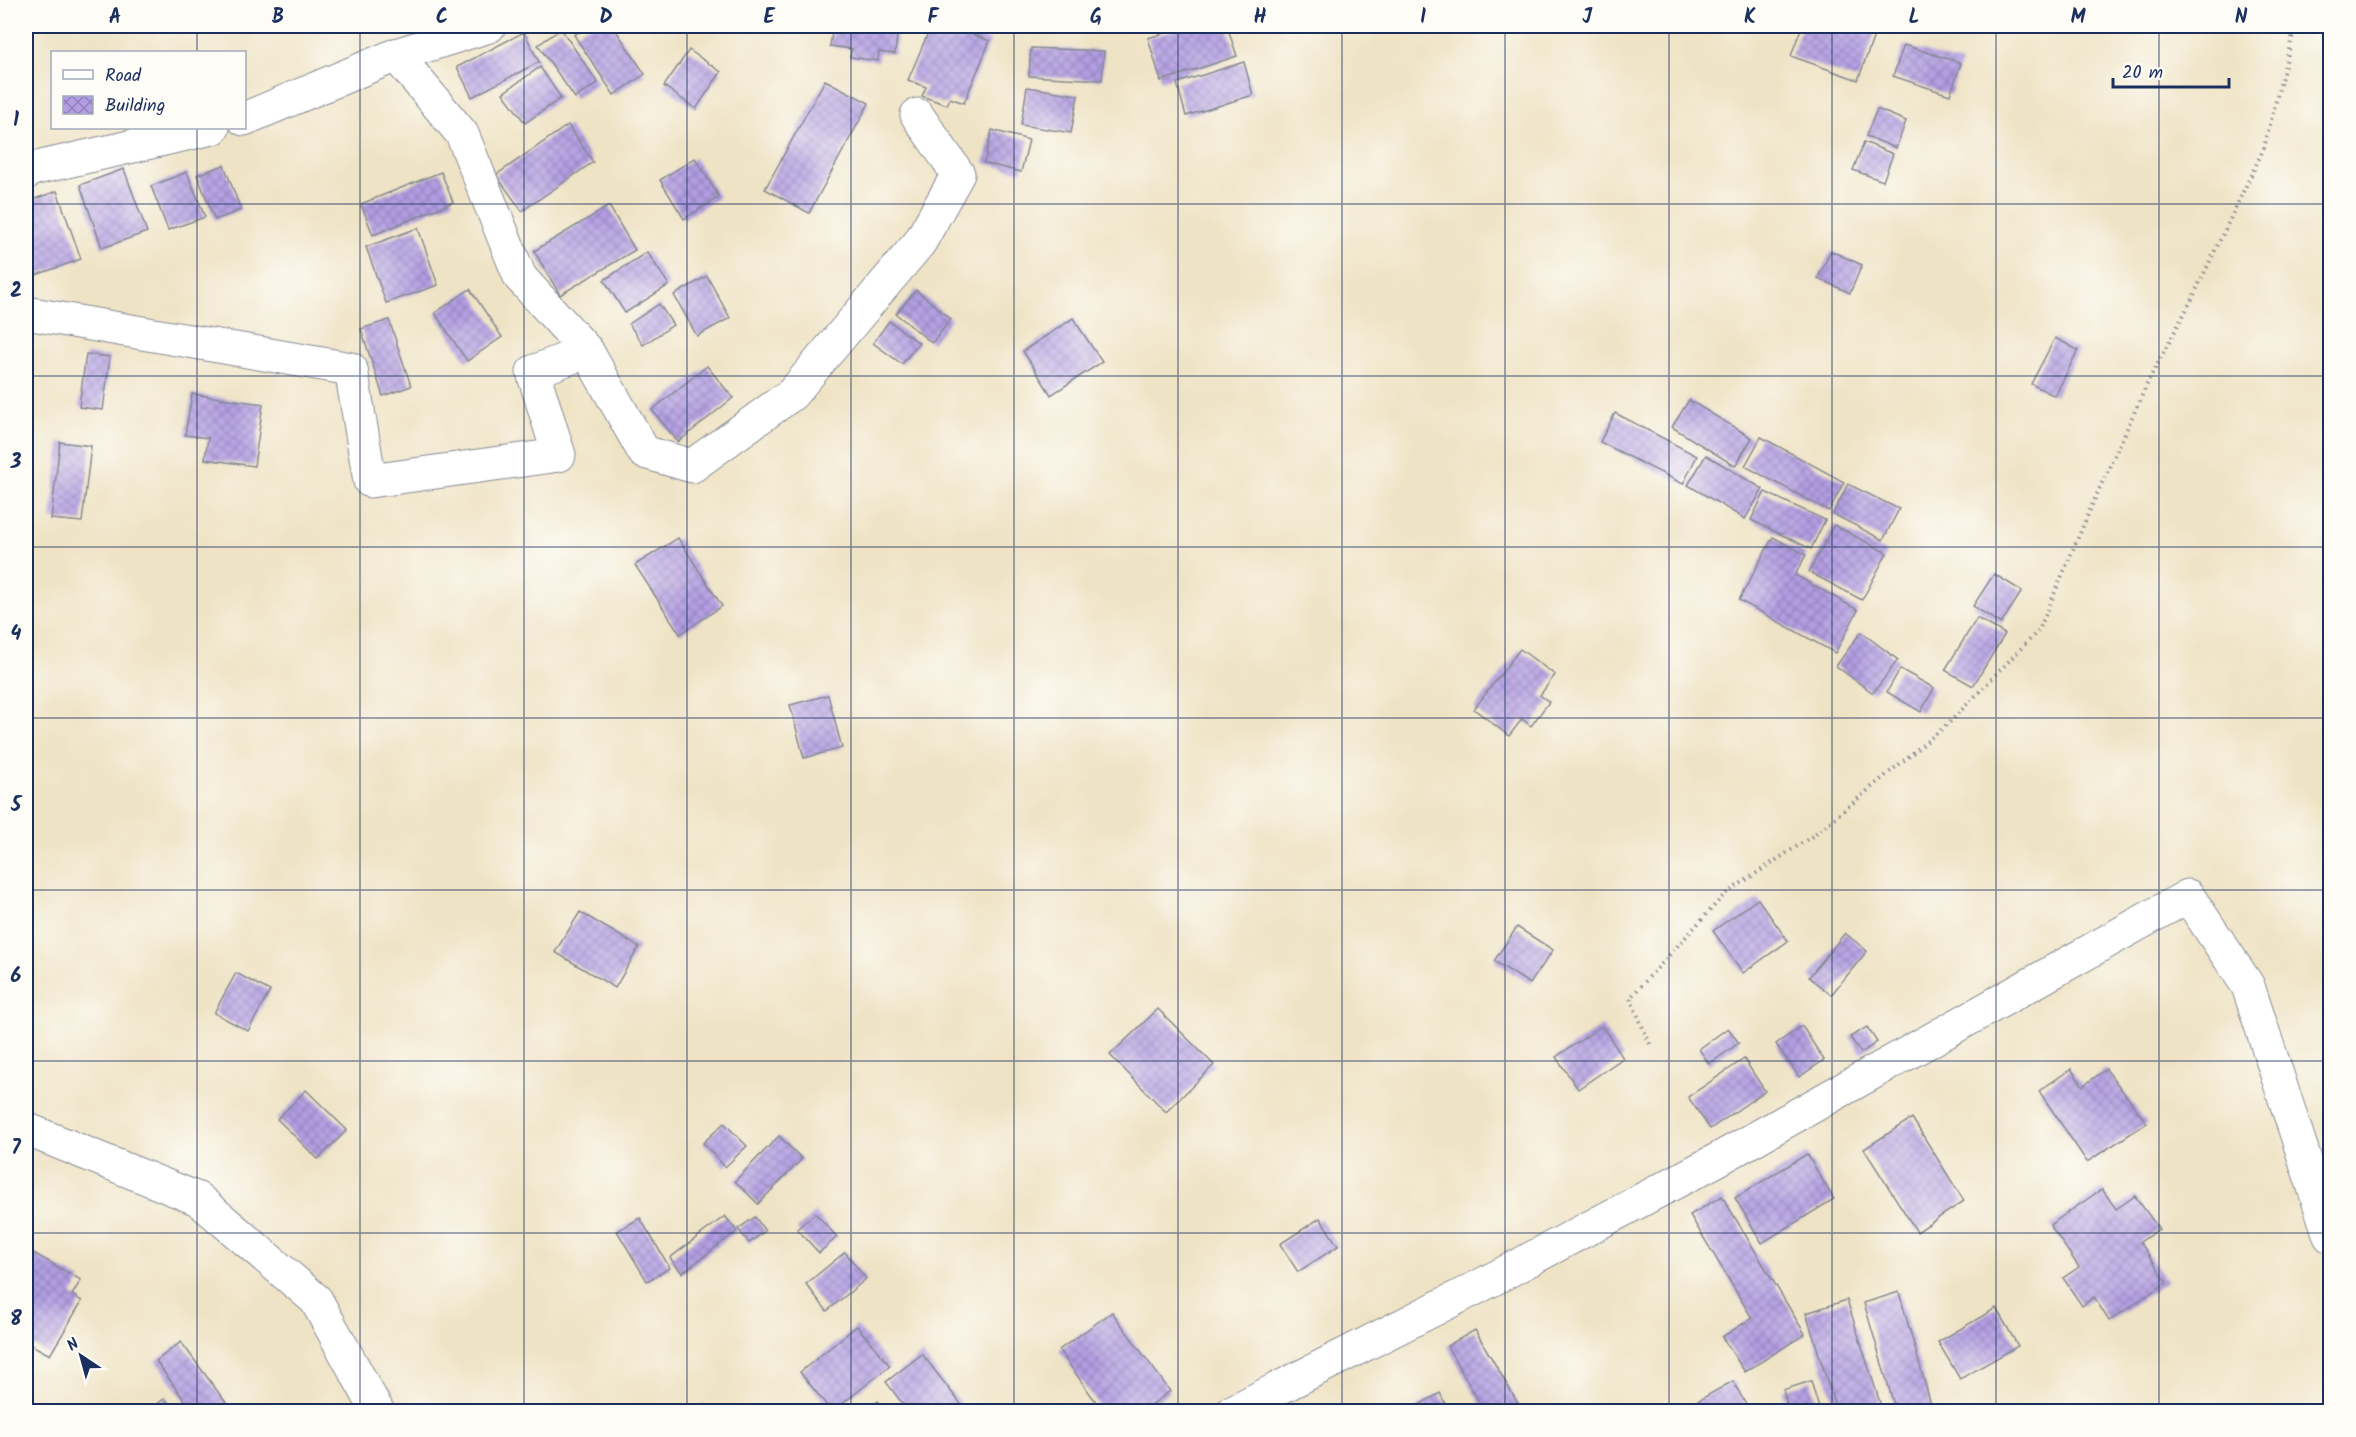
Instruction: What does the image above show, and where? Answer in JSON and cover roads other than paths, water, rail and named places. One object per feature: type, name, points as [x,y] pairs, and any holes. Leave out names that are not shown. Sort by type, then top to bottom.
[{"type":"street","points":[[246,118],[396,55],[489,26]]},
{"type":"street","points":[[396,55],[462,134],[520,277],[587,351],[644,452],[692,466],[792,394],[920,242],[958,174],[917,114]]},
{"type":"street","points":[[26,173],[32,169],[209,129]]},
{"type":"street","points":[[26,313],[351,369],[370,481],[560,455],[533,372],[587,351]]},
{"type":"street","points":[[1232,1412],[1479,1287],[1715,1161],[2188,896],[2248,986],[2331,1236]]},
{"type":"street","points":[[26,1129],[198,1199],[316,1300],[378,1412]]}]
